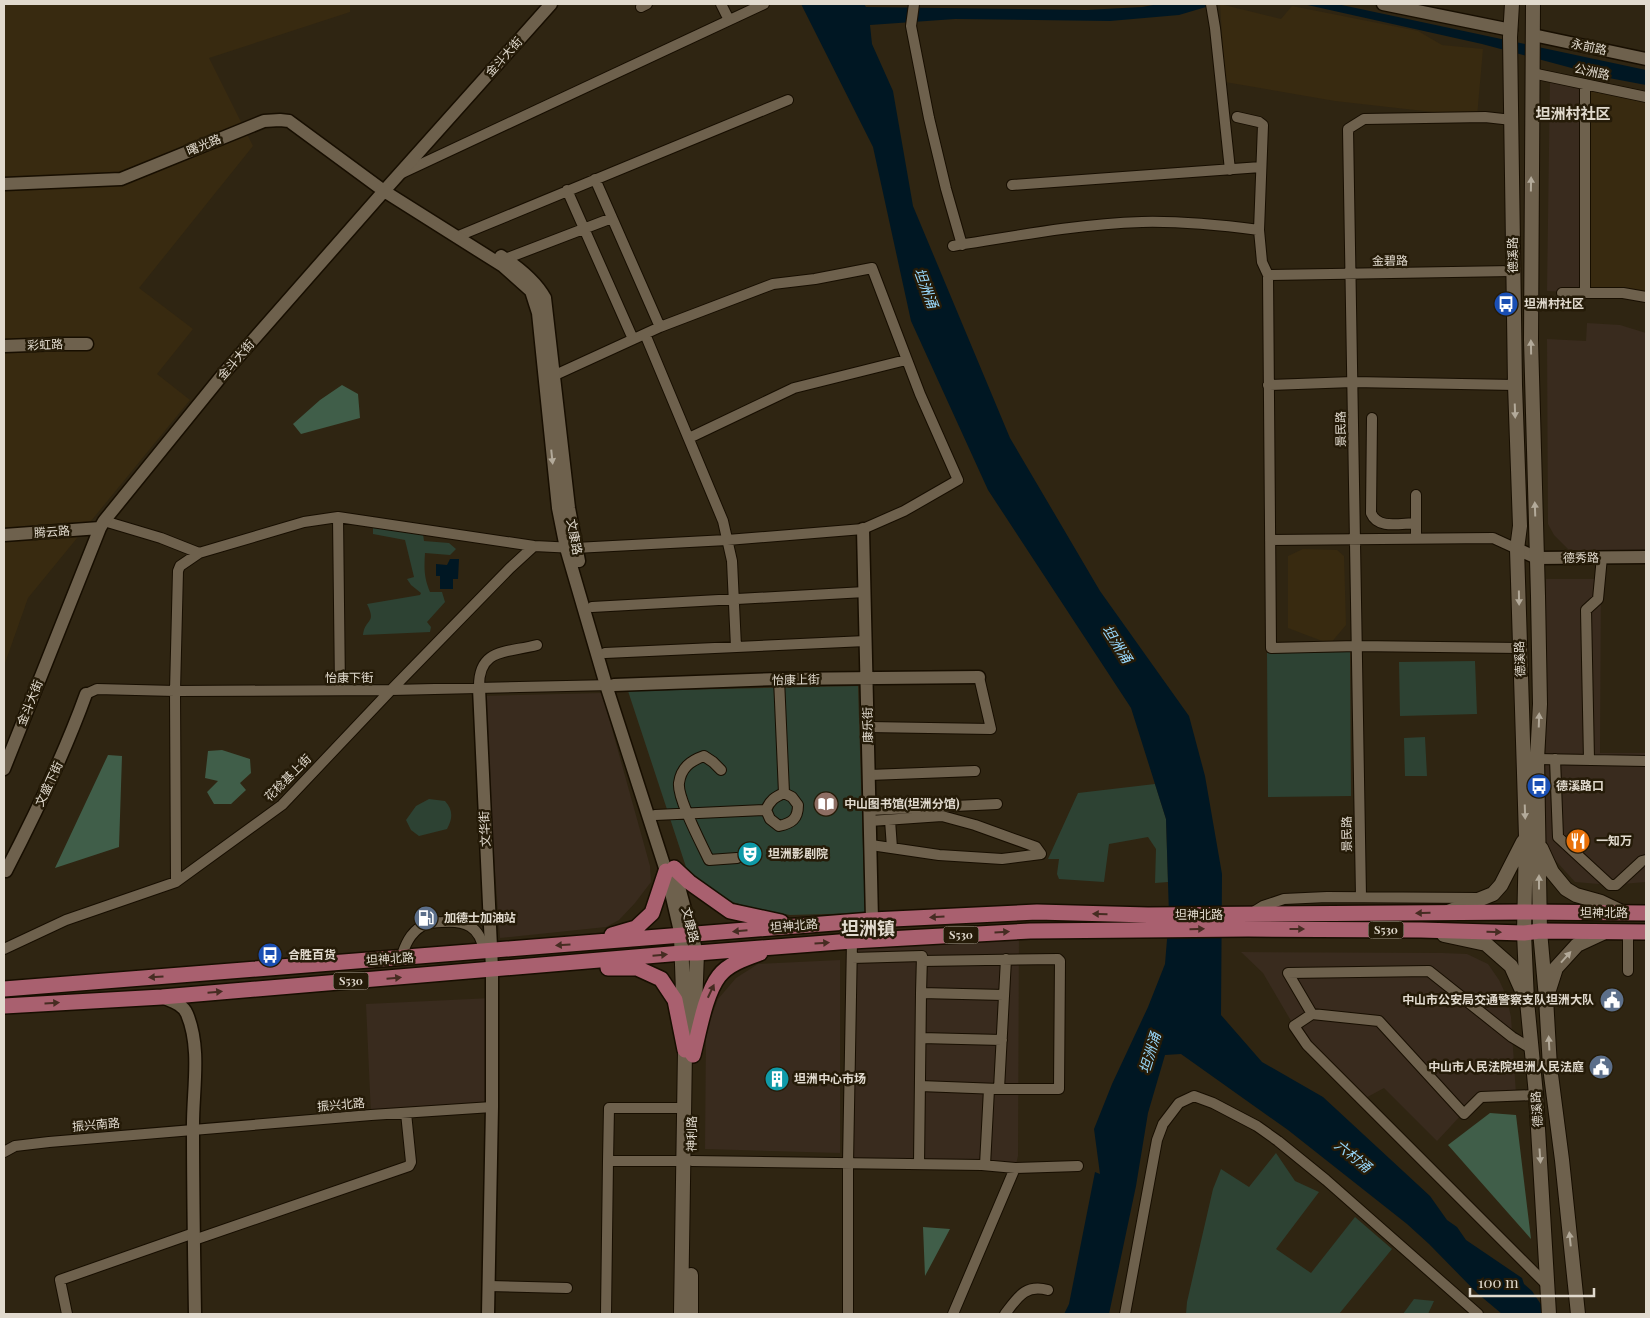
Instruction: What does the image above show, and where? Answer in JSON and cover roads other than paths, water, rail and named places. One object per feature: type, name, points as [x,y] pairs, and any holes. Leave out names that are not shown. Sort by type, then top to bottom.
[{"type":"main road","name":"德溪路","points":[[1512,4],[1510,34],[1512,64],[1514,384],[1520,526],[1517,549],[1520,648],[1532,837],[1532,912],[1524,933],[1527,1001],[1536,1095],[1549,1308]]},
{"type":"main road","name":"德溪路","points":[[1532,837],[1540,704],[1531,340],[1533,4]]},
{"type":"main road","points":[[1446,913],[1493,894],[1502,885],[1532,837],[1542,849],[1552,872],[1566,889],[1576,895],[1601,902],[1625,913]]},
{"type":"main road","points":[[585,944],[636,928],[652,913],[670,870],[730,911],[805,926]]},
{"type":"main road","name":"坦神北路","points":[[4,989],[872,920],[1036,912],[1148,922]]},
{"type":"main road","name":"德溪路","points":[[1532,912],[1540,931],[1550,1067],[1578,1314]]},
{"type":"main road","name":"坦神北路","points":[[4,1006],[162,997],[852,941],[1148,922],[1248,922],[1446,913],[1646,913]]},
{"type":"main road","name":"坦神北路","points":[[1248,922],[1524,933],[1540,931],[1646,932]]},
{"type":"main road","points":[[1421,930],[1486,944],[1511,966],[1527,1001]]},
{"type":"main road","points":[[1546,998],[1556,968],[1577,945],[1605,932]]},
{"type":"main road","name":"神利路","points":[[687,936],[690,953],[688,1161],[691,1314]]},
{"type":"main road","points":[[681,1314],[688,1161],[684,1108],[689,1052],[707,1001],[719,975],[736,963],[774,947]]},
{"type":"main road","points":[[570,963],[602,968],[638,968],[661,980],[675,1000],[689,1052]]},
{"type":"street","name":"金斗大街","points":[[4,769],[102,525],[224,373],[551,4]]},
{"type":"street","points":[[721,4],[729,20]]},
{"type":"street","points":[[400,174],[764,4]]},
{"type":"street","points":[[914,4],[911,26],[927,109],[958,245],[1052,229],[1142,222],[1202,224],[1259,230]]},
{"type":"street","points":[[1211,4],[1230,170]]},
{"type":"street","points":[[1383,4],[1510,34]]},
{"type":"street","name":"永前路","points":[[1532,38],[1646,59]]},
{"type":"street","name":"公洲路","points":[[1532,70],[1646,97]]},
{"type":"street","points":[[1585,84],[1585,293]]},
{"type":"street","points":[[460,235],[788,100]]},
{"type":"street","points":[[1237,117],[1259,122],[1263,125],[1259,230],[1262,262],[1268,275],[1271,648],[1356,646],[1520,648]]},
{"type":"street","name":"景民路","points":[[1361,897],[1348,129],[1364,119],[1485,117],[1512,120]]},
{"type":"street","name":"曙光路","points":[[4,184],[120,179],[264,121],[289,121],[460,235]]},
{"type":"street","points":[[1012,185],[1261,168]]},
{"type":"street","points":[[595,179],[660,327]]},
{"type":"street","points":[[567,190],[633,339]]},
{"type":"street","points":[[510,262],[537,247],[612,218]]},
{"type":"street","points":[[176,882],[175,691],[178,572],[180,566],[199,553],[304,522],[338,517],[534,546],[571,548],[727,540],[864,529],[904,511],[958,480],[906,360],[872,268],[815,279],[772,284],[660,327],[549,380],[538,313],[531,291],[503,266],[460,235]]},
{"type":"street","name":"文康路","points":[[460,235],[510,262],[537,285],[545,298],[549,380],[571,548],[592,607],[605,653],[610,685],[655,815],[670,870]]},
{"type":"street","name":"金碧路","points":[[1268,275],[1513,271]]},
{"type":"street","points":[[1562,293],[1623,293],[1646,297]]},
{"type":"street","points":[[646,334],[723,521],[732,561],[736,647]]},
{"type":"street","name":"彩虹路","points":[[4,346],[87,344]]},
{"type":"street","points":[[689,438],[794,388],[906,360]]},
{"type":"street","points":[[1268,385],[1353,382],[1514,384]]},
{"type":"street","points":[[1372,418],[1371,513],[1377,522],[1383,524],[1416,523]]},
{"type":"street","points":[[1354,471],[1372,471]]},
{"type":"street","points":[[1416,495],[1416,538]]},
{"type":"street","points":[[338,517],[340,690]]},
{"type":"street","points":[[102,525],[161,538],[199,553]]},
{"type":"street","name":"腾云路","points":[[4,535],[102,525]]},
{"type":"street","name":"康乐街","points":[[864,529],[872,920]]},
{"type":"street","points":[[1270,540],[1493,538],[1517,549]]},
{"type":"street","name":"花稔基上街","points":[[4,949],[66,920],[176,882],[282,805],[391,690],[510,568],[534,546]]},
{"type":"street","points":[[571,548],[610,685],[670,870],[687,936]]},
{"type":"street","name":"德秀路","points":[[1517,549],[1537,558],[1646,557]]},
{"type":"street","points":[[1589,760],[1586,610],[1598,599],[1602,557]]},
{"type":"street","points":[[592,607],[865,592]]},
{"type":"street","points":[[605,653],[866,641]]},
{"type":"street","points":[[479,688],[481,668],[499,652],[524,649],[537,645]]},
{"type":"street","points":[[868,727],[990,729],[978,677]]},
{"type":"street","name":"怡康上街","points":[[610,685],[779,679],[978,677]]},
{"type":"street","points":[[779,679],[784,793]]},
{"type":"street","name":"怡康下街","points":[[86,694],[97,689],[175,691],[391,690],[610,685]]},
{"type":"street","name":"文华街","points":[[479,688],[487,951],[492,969],[492,1107],[488,1314]]},
{"type":"street","name":"文盛下街","points":[[6,871],[32,821],[70,739],[86,694]]},
{"type":"street","points":[[721,770],[704,756],[692,760],[683,770],[679,785],[687,813],[709,860],[737,858]]},
{"type":"street","points":[[1537,759],[1646,761]]},
{"type":"street","points":[[1555,759],[1558,837],[1610,885],[1616,885],[1642,861],[1646,860]]},
{"type":"street","points":[[869,775],[976,770]]},
{"type":"street","points":[[784,793],[792,797],[798,805],[798,814],[792,823],[780,826],[770,819],[766,810],[769,803],[775,797],[784,793]]},
{"type":"street","points":[[870,816],[997,804]]},
{"type":"street","points":[[655,815],[766,810]]},
{"type":"street","points":[[870,816],[890,820],[942,816],[976,825],[1036,847],[1041,854],[1002,859],[939,855],[871,845]]},
{"type":"street","points":[[890,820],[892,848]]},
{"type":"street","points":[[1248,922],[1263,906],[1284,899],[1361,897],[1483,898]]},
{"type":"street","points":[[401,958],[406,943],[416,931],[424,925],[435,922],[456,921],[473,928],[487,951]]},
{"type":"street","points":[[1628,932],[1628,971]]},
{"type":"street","points":[[848,1314],[848,1163],[852,941]]},
{"type":"street","points":[[852,958],[922,956],[919,1164]]},
{"type":"street","points":[[920,1086],[1059,1089],[1060,961],[1058,959],[922,961]]},
{"type":"street","points":[[985,1165],[1002,1040],[1006,960]]},
{"type":"street","points":[[1312,1014],[1288,973],[1429,971],[1512,1037],[1532,1050]]},
{"type":"street","points":[[921,993],[1004,995]]},
{"type":"street","points":[[162,997],[181,1006],[186,1012],[191,1026],[195,1051],[192,1129],[195,1314]]},
{"type":"street","points":[[1536,1095],[1482,1097],[1464,1114],[1379,1021],[1312,1014],[1294,1026],[1307,1045],[1548,1286]]},
{"type":"street","points":[[921,1038],[1002,1040]]},
{"type":"street","points":[[1125,1314],[1157,1140],[1163,1124],[1179,1103],[1194,1096],[1213,1103],[1256,1126],[1278,1141],[1333,1186],[1478,1314]]},
{"type":"street","name":"振兴北路","points":[[192,1129],[492,1107]]},
{"type":"street","points":[[606,1314],[609,1108],[684,1108]]},
{"type":"street","points":[[67,1314],[60,1280],[409,1166],[411,1162],[406,1112]]},
{"type":"street","name":"振兴南路","points":[[4,1152],[15,1146],[192,1129]]},
{"type":"street","points":[[608,1161],[985,1165],[1015,1168],[1078,1166]]},
{"type":"street","points":[[953,1314],[1015,1168]]},
{"type":"street","points":[[489,1286],[568,1288]]},
{"type":"street","points":[[1005,1314],[1018,1296],[1025,1291],[1037,1287],[1048,1290]]},
{"type":"water","points":[[801,4],[864,4],[866,7],[1086,10],[1142,7],[1159,4],[1216,4],[1179,15],[1110,21],[955,19],[870,25],[872,44],[893,91],[913,206],[1010,438],[1100,591],[1189,716],[1205,776],[1222,874],[1221,1015],[1262,1062],[1323,1097],[1430,1196],[1447,1220],[1457,1227],[1466,1240],[1522,1278],[1524,1284],[1552,1314],[1502,1314],[1477,1293],[1407,1224],[1288,1130],[1181,1054],[1165,1055],[1148,1113],[1136,1186],[1109,1314],[1064,1314],[1069,1304],[1095,1172],[1100,1174],[1094,1129],[1165,964],[1169,915],[1166,819],[1131,708],[988,490],[911,321],[873,147]]},
{"type":"water","points":[[1303,4],[1337,4],[1646,70],[1646,85],[1609,78],[1482,44]]},
{"type":"water","points":[[450,559],[459,559],[458,579],[453,579],[453,589],[440,589],[440,576],[436,576],[436,564],[447,565]]},
{"type":"place","name":"坦洲村社区","points":[[1506,304]]},
{"type":"place","name":"德溪路口","points":[[1539,786]]},
{"type":"place","name":"中山图书馆(坦洲分馆)","points":[[826,804]]},
{"type":"place","name":"一知万","points":[[1578,841]]},
{"type":"place","name":"坦洲影剧院","points":[[750,854]]},
{"type":"place","name":"加德士加油站","points":[[426,918]]},
{"type":"place","name":"合胜百货","points":[[270,955]]},
{"type":"place","name":"中山市公安局交通警察支队坦洲大队","points":[[1612,1000]]},
{"type":"place","name":"中山市人民法院坦洲人民法庭","points":[[1601,1067]]},
{"type":"place","name":"坦洲中心市场","points":[[777,1079]]},
{"type":"district","name":"坦洲村社区","points":[[1573,114]]},
{"type":"district","name":"坦洲镇","points":[[868,929]]},
{"type":"water label","name":"坦洲涌","points":[[926,288]]},
{"type":"water label","name":"坦洲涌","points":[[1117,644]]},
{"type":"water label","name":"坦洲涌","points":[[1150,1053]]},
{"type":"water label","name":"六村涌","points":[[1353,1156]]}]
